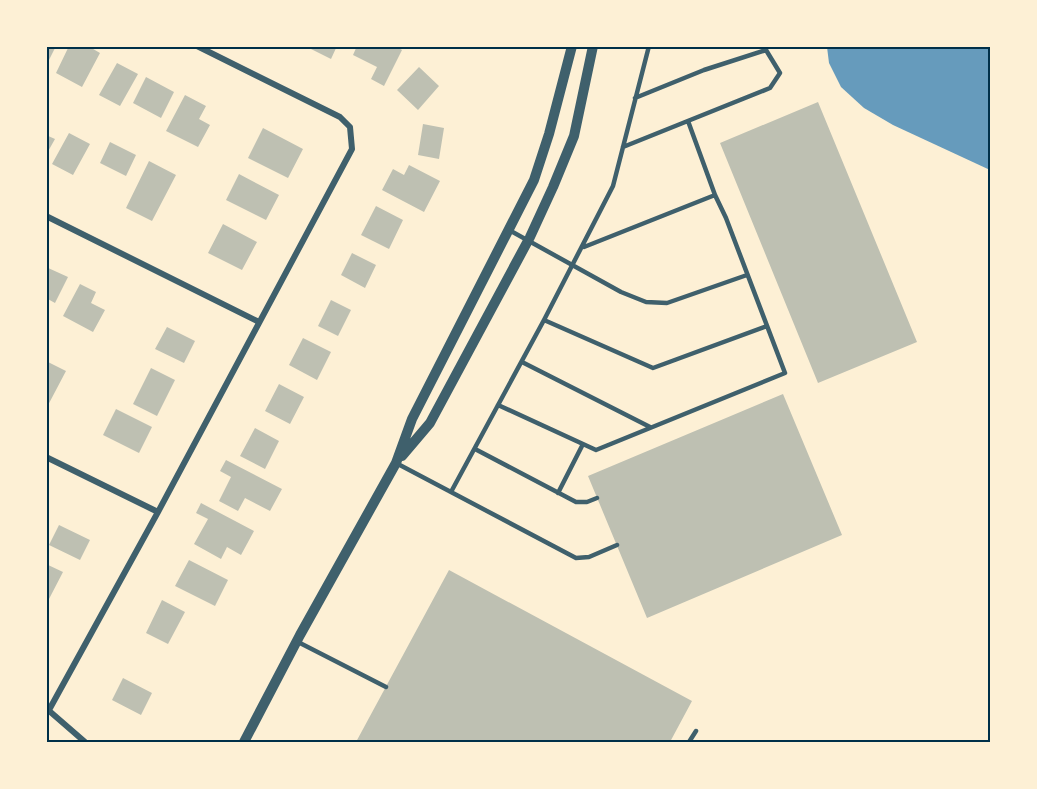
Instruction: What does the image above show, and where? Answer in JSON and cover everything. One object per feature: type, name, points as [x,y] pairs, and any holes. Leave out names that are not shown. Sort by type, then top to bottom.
[{"type":"street","points":[[85,742],[47,709],[158,512],[352,149],[350,127],[340,117],[197,46]]},
{"type":"street","points":[[244,742],[396,464],[412,418],[534,180],[549,134],[572,46]]},
{"type":"street","points":[[396,464],[430,423],[528,241],[574,136],[593,46]]},
{"type":"street","points":[[46,216],[259,322]]},
{"type":"street","points":[[46,457],[158,512]]},
{"type":"lane","points":[[451,492],[573,266],[613,186],[649,46]]},
{"type":"lane","points":[[623,147],[770,88],[780,73],[766,48],[704,69],[635,98]]},
{"type":"lane","points":[[498,405],[596,450],[785,373],[688,121]]},
{"type":"lane","points":[[583,247],[715,195]]},
{"type":"lane","points":[[508,230],[621,292],[646,302],[667,303],[747,275]]},
{"type":"lane","points":[[544,320],[653,368],[767,326]]},
{"type":"lane","points":[[522,362],[651,428]]},
{"type":"lane","points":[[558,493],[583,444]]},
{"type":"lane","points":[[475,449],[576,502],[587,502],[597,498]]},
{"type":"lane","points":[[396,464],[576,558],[589,557],[616,545]]},
{"type":"lane","points":[[298,642],[386,687]]},
{"type":"lane","points":[[689,742],[696,731]]},
{"type":"water","points":[[827,47],[990,47],[990,170],[893,125],[864,108],[841,87],[829,63]]},
{"type":"building","points":[[46,46],[56,46],[46,66]]},
{"type":"building","points":[[69,46],[88,46],[100,53],[82,87],[56,73]]},
{"type":"building","points":[[305,46],[337,46],[331,59]]},
{"type":"building","points":[[357,46],[395,46],[402,50],[384,86],[371,79],[377,67],[353,55]]},
{"type":"building","points":[[117,63],[138,74],[120,106],[99,95]]},
{"type":"building","points":[[419,67],[439,86],[418,110],[397,90]]},
{"type":"building","points":[[146,77],[174,92],[161,118],[133,103]]},
{"type":"building","points":[[185,95],[206,106],[199,119],[210,125],[198,147],[166,131]]},
{"type":"building","points":[[818,102],[917,342],[818,383],[720,143]]},
{"type":"building","points":[[423,124],[444,128],[439,159],[418,155]]},
{"type":"building","points":[[263,128],[303,149],[288,178],[248,158]]},
{"type":"building","points":[[69,133],[90,144],[73,175],[52,164]]},
{"type":"building","points":[[46,135],[55,139],[46,155]]},
{"type":"building","points":[[110,142],[136,155],[126,176],[100,163]]},
{"type":"building","points":[[149,161],[176,175],[152,221],[126,208]]},
{"type":"building","points":[[409,165],[440,181],[424,212],[382,190],[393,169],[404,175]]},
{"type":"building","points":[[239,174],[279,195],[266,220],[226,200]]},
{"type":"building","points":[[376,206],[403,220],[389,249],[361,235]]},
{"type":"building","points":[[223,224],[257,242],[242,270],[208,253]]},
{"type":"building","points":[[352,253],[376,265],[365,288],[341,275]]},
{"type":"building","points":[[46,267],[68,277],[55,303],[46,298]]},
{"type":"building","points":[[80,284],[96,292],[91,303],[105,310],[93,332],[63,316]]},
{"type":"building","points":[[331,300],[351,310],[338,336],[318,326]]},
{"type":"building","points":[[167,327],[195,341],[184,363],[155,349]]},
{"type":"building","points":[[303,338],[331,352],[317,380],[289,365]]},
{"type":"building","points":[[46,361],[66,371],[46,409]]},
{"type":"building","points":[[151,368],[175,380],[157,416],[133,404]]},
{"type":"building","points":[[279,384],[304,397],[290,424],[265,411]]},
{"type":"building","points":[[783,394],[842,535],[647,618],[588,476]]},
{"type":"building","points":[[116,409],[152,427],[139,453],[103,435]]},
{"type":"building","points":[[255,428],[279,441],[265,469],[240,456]]},
{"type":"building","points":[[226,460],[282,489],[270,511],[245,498],[238,511],[219,501],[231,477],[220,471]]},
{"type":"building","points":[[201,503],[254,531],[241,555],[227,547],[221,559],[194,544],[208,519],[196,513]]},
{"type":"building","points":[[59,525],[90,540],[80,560],[49,545]]},
{"type":"building","points":[[189,560],[228,580],[215,606],[175,586]]},
{"type":"building","points":[[46,564],[63,572],[49,599],[46,597]]},
{"type":"building","points":[[449,570],[692,701],[670,742],[356,742]]},
{"type":"building","points":[[162,600],[185,612],[168,644],[146,633]]},
{"type":"building","points":[[123,678],[152,693],[141,715],[112,700]]}]
